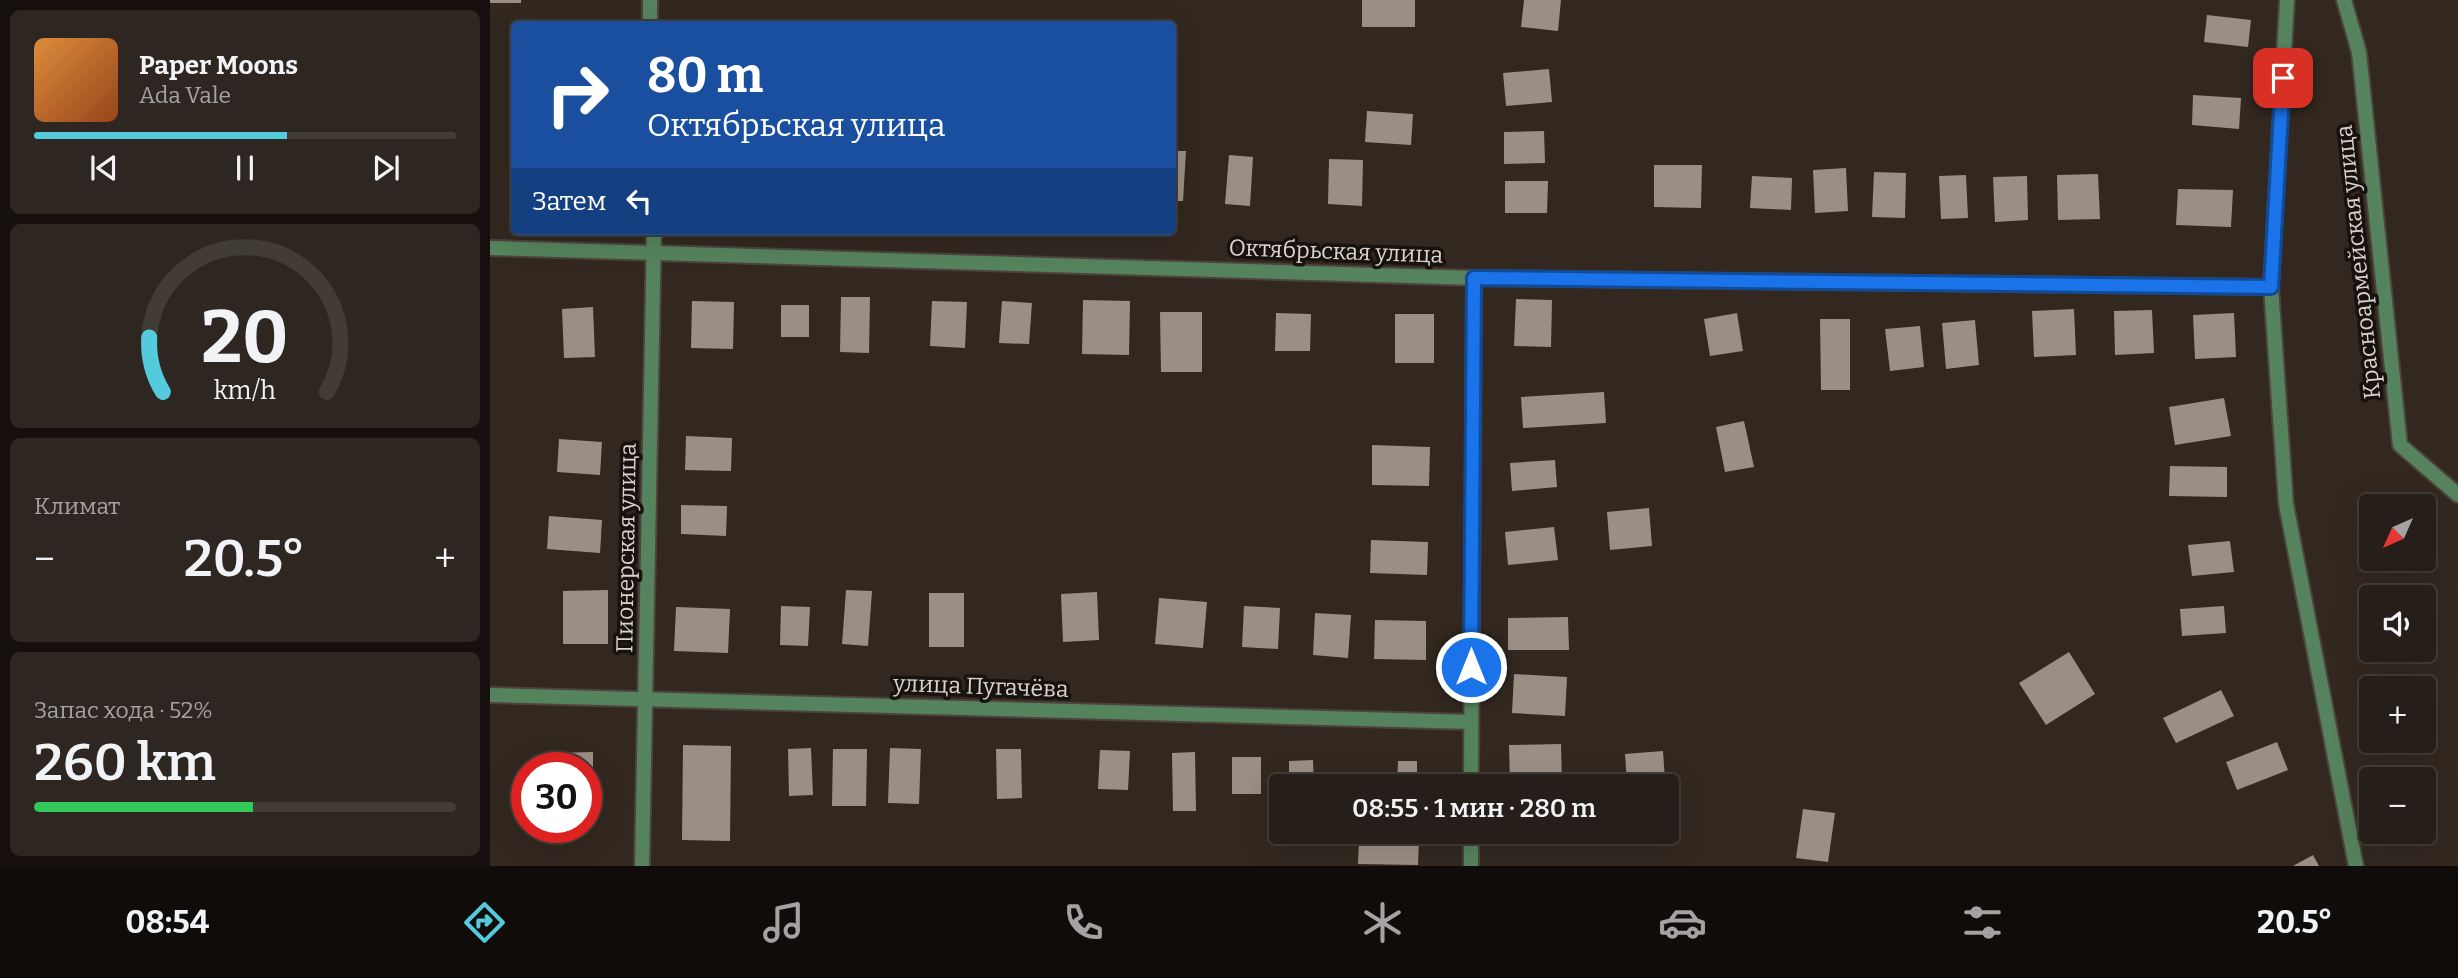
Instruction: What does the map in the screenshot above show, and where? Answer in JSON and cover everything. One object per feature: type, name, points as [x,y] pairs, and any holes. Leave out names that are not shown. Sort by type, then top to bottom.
[{"type":"street","points":[[650,0],[650,21]]},
{"type":"street","points":[[2287,0],[2271,287],[2286,504],[2356,866]]},
{"type":"street","name":"Красноармейская улица","points":[[2344,0],[2359,52],[2400,445],[2458,495]]},
{"type":"street","name":"Пионерская улица","points":[[642,866],[654,235]]},
{"type":"street","name":"Октябрьская улица","points":[[490,248],[1474,278],[2271,287]]},
{"type":"street","points":[[1471,774],[1474,278]]},
{"type":"street","name":"улица Пугачёва","points":[[490,695],[1471,722]]},
{"type":"street","points":[[1471,844],[1471,866]]},
{"type":"building","points":[[490,0],[521,0],[521,3],[490,3]]},
{"type":"building","points":[[1362,0],[1415,0],[1415,27],[1362,27]]},
{"type":"building","points":[[1524,0],[1561,0],[1558,31],[1521,27]]},
{"type":"building","points":[[2207,15],[2251,20],[2248,47],[2204,42]]},
{"type":"building","points":[[1549,69],[1552,102],[1506,106],[1503,73]]},
{"type":"building","points":[[2193,95],[2241,98],[2239,129],[2192,125]]},
{"type":"building","points":[[1367,111],[1413,114],[1411,145],[1365,142]]},
{"type":"building","points":[[1544,131],[1545,163],[1504,164],[1504,132]]},
{"type":"building","points":[[1176,151],[1186,151],[1183,201],[1176,201]]},
{"type":"building","points":[[1229,155],[1253,157],[1250,206],[1225,204]]},
{"type":"building","points":[[1329,159],[1363,160],[1362,206],[1328,204]]},
{"type":"building","points":[[1654,165],[1702,165],[1701,208],[1654,207]]},
{"type":"building","points":[[1846,168],[1848,211],[1815,213],[1813,170]]},
{"type":"building","points":[[1874,172],[1906,173],[1905,218],[1872,217]]},
{"type":"building","points":[[2098,174],[2100,219],[2058,220],[2057,175]]},
{"type":"building","points":[[1966,175],[1968,218],[1941,219],[1939,176]]},
{"type":"building","points":[[1752,176],[1792,178],[1791,210],[1750,208]]},
{"type":"building","points":[[2027,176],[2028,220],[1995,222],[1993,177]]},
{"type":"building","points":[[1505,181],[1548,181],[1547,213],[1505,213]]},
{"type":"building","points":[[2178,189],[2233,190],[2231,227],[2176,225]]},
{"type":"building","points":[[841,297],[870,297],[869,353],[840,352]]},
{"type":"building","points":[[1516,299],[1552,300],[1551,347],[1514,346]]},
{"type":"building","points":[[1083,300],[1130,301],[1129,355],[1082,354]]},
{"type":"building","points":[[692,301],[734,302],[733,349],[691,348]]},
{"type":"building","points":[[932,301],[967,302],[965,348],[930,346]]},
{"type":"building","points":[[1002,301],[1032,303],[1029,344],[999,343]]},
{"type":"building","points":[[781,305],[809,305],[809,337],[781,337]]},
{"type":"building","points":[[593,307],[595,357],[564,358],[562,309]]},
{"type":"building","points":[[2074,309],[2076,355],[2034,357],[2032,311]]},
{"type":"building","points":[[2152,310],[2154,353],[2115,355],[2114,311]]},
{"type":"building","points":[[1160,312],[1202,312],[1202,372],[1161,372]]},
{"type":"building","points":[[1276,313],[1311,314],[1310,351],[1275,351]]},
{"type":"building","points":[[1737,313],[1743,351],[1710,356],[1704,319]]},
{"type":"building","points":[[2234,313],[2236,357],[2195,359],[2193,315]]},
{"type":"building","points":[[1395,314],[1434,314],[1434,363],[1395,363]]},
{"type":"building","points":[[1820,319],[1850,319],[1850,390],[1821,390]]},
{"type":"building","points":[[1975,320],[1979,365],[1946,369],[1942,323]]},
{"type":"building","points":[[1920,326],[1924,367],[1890,371],[1885,329]]},
{"type":"building","points":[[1604,392],[1606,423],[1523,428],[1521,397]]},
{"type":"building","points":[[2224,398],[2231,436],[2175,445],[2169,407]]},
{"type":"building","points":[[1744,421],[1754,467],[1725,472],[1716,427]]},
{"type":"building","points":[[686,436],[732,438],[731,471],[685,470]]},
{"type":"building","points":[[559,439],[602,442],[600,475],[557,472]]},
{"type":"building","points":[[1372,445],[1430,447],[1429,486],[1372,485]]},
{"type":"building","points":[[1555,460],[1557,487],[1512,491],[1510,463]]},
{"type":"building","points":[[2170,466],[2227,467],[2227,497],[2169,496]]},
{"type":"building","points":[[681,505],[727,506],[726,536],[681,534]]},
{"type":"building","points":[[1649,508],[1652,546],[1610,550],[1607,512]]},
{"type":"building","points":[[549,516],[602,520],[600,553],[547,549]]},
{"type":"building","points":[[1554,527],[1558,560],[1508,565],[1505,532]]},
{"type":"building","points":[[1371,540],[1428,542],[1427,575],[1370,573]]},
{"type":"building","points":[[2230,541],[2234,572],[2192,576],[2188,545]]},
{"type":"building","points":[[608,590],[608,644],[563,644],[563,591]]},
{"type":"building","points":[[846,590],[872,591],[868,646],[842,644]]},
{"type":"building","points":[[1097,592],[1099,640],[1063,642],[1061,594]]},
{"type":"building","points":[[929,593],[964,593],[964,647],[929,647]]},
{"type":"building","points":[[1159,598],[1207,602],[1203,648],[1155,644]]},
{"type":"building","points":[[781,606],[810,607],[808,646],[780,645]]},
{"type":"building","points":[[1244,606],[1280,608],[1278,649],[1242,647]]},
{"type":"building","points":[[2224,606],[2226,633],[2182,636],[2180,609]]},
{"type":"building","points":[[676,607],[730,609],[728,653],[674,651]]},
{"type":"building","points":[[1315,613],[1351,615],[1348,658],[1313,655]]},
{"type":"building","points":[[1568,617],[1569,650],[1508,650],[1508,618]]},
{"type":"building","points":[[1375,620],[1426,621],[1426,660],[1374,659]]},
{"type":"building","points":[[2069,652],[2095,694],[2046,725],[2019,683]]},
{"type":"building","points":[[1514,674],[1567,677],[1565,716],[1512,713]]},
{"type":"building","points":[[2221,690],[2234,716],[2176,743],[2163,718]]},
{"type":"building","points":[[2277,742],[2288,770],[2237,790],[2226,762]]},
{"type":"building","points":[[1561,744],[1562,774],[1510,774],[1509,745]]},
{"type":"building","points":[[683,745],[731,746],[730,841],[682,840]]},
{"type":"building","points":[[811,748],[813,795],[789,796],[788,749]]},
{"type":"building","points":[[890,748],[921,749],[919,804],[888,803]]},
{"type":"building","points":[[833,749],[867,749],[866,806],[832,806]]},
{"type":"building","points":[[996,749],[1021,749],[1022,798],[997,799]]},
{"type":"building","points":[[1100,750],[1130,751],[1128,790],[1098,789]]},
{"type":"building","points":[[1663,751],[1665,774],[1626,774],[1625,754]]},
{"type":"building","points":[[1195,752],[1196,811],[1173,811],[1172,753]]},
{"type":"building","points":[[1232,757],[1261,757],[1261,794],[1232,794]]},
{"type":"building","points":[[1313,760],[1314,774],[1289,774],[1289,761]]},
{"type":"building","points":[[1398,761],[1417,761],[1417,774],[1397,774]]},
{"type":"building","points":[[1803,809],[1835,813],[1828,862],[1796,858]]},
{"type":"building","points":[[1359,844],[1419,844],[1418,865],[1358,864]]},
{"type":"building","points":[[2313,855],[2319,866],[2293,866]]},
{"type":"route","points":[[1471,667],[1474,278],[2271,287],[2283,78]]}]
